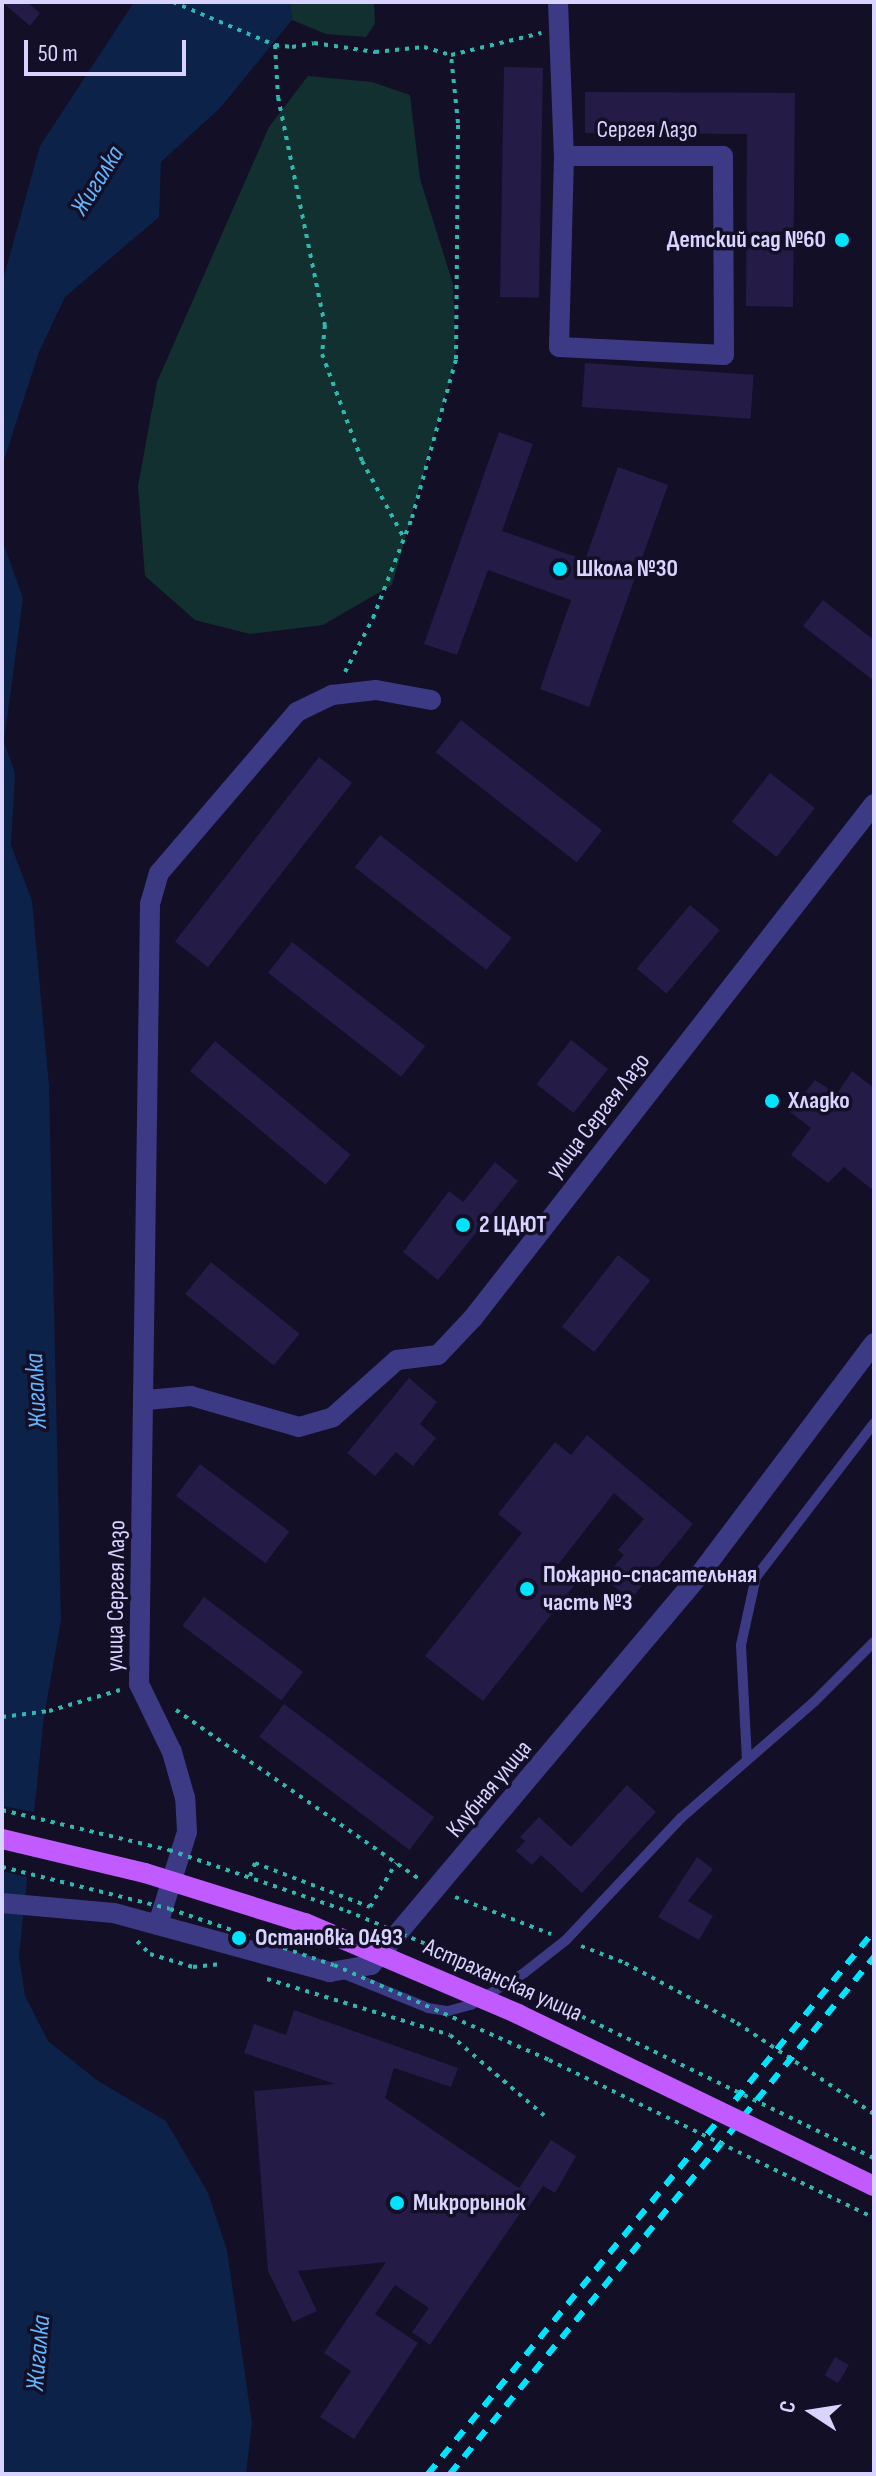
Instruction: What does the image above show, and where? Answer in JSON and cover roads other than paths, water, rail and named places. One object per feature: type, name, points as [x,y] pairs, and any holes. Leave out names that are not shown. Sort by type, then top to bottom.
[{"type":"main road","name":"Астраханская улица","points":[[2,1839],[145,1873],[305,1923],[518,2014],[874,2186]]},
{"type":"street","points":[[558,2],[564,156]]},
{"type":"street","name":"Сергея Лазо","points":[[564,156],[723,156],[724,355],[559,347],[564,156]]},
{"type":"street","name":"улица Сергея Лазо","points":[[158,1924],[187,1832],[185,1798],[172,1752],[139,1684],[147,1400],[150,904],[159,873],[297,712],[332,695],[376,690],[431,700]]},
{"type":"street","name":"улица Сергея Лазо","points":[[147,1400],[191,1396],[299,1427],[333,1417],[397,1360],[438,1355],[473,1318],[874,804]]},
{"type":"street","name":"Клубная улица","points":[[340,1973],[371,1965],[438,1890],[697,1578],[874,1343]]},
{"type":"street","points":[[2,1903],[72,1908],[158,1924],[340,1973]]},
{"type":"lane","points":[[747,1760],[741,1645],[756,1577],[874,1423]]},
{"type":"lane","points":[[340,1973],[428,2008],[448,2011],[471,2005],[566,1940],[681,1818],[874,1642]]},
{"type":"water","name":"Жигалка","points":[[134,2],[290,2],[292,20],[220,108],[161,162],[159,217],[65,297],[39,352],[2,466],[2,283],[40,146]]},
{"type":"water","name":"Жигалка","points":[[2,540],[23,598],[4,742],[15,773],[11,845],[32,901],[49,1086],[61,1620],[44,1717],[19,1956],[25,1996],[48,2041],[98,2081],[166,2121],[208,2193],[227,2250],[252,2423],[246,2474],[2,2474]]},
{"type":"railway","points":[[428,2474],[874,1931]]},
{"type":"railway","points":[[450,2474],[874,1957]]},
{"type":"place","name":"Детский сад №60","points":[[842,240]]},
{"type":"place","name":"Школа №30","points":[[560,569]]},
{"type":"place","name":"Хладко","points":[[772,1101]]},
{"type":"place","name":"2 ЦДЮТ","points":[[463,1225]]},
{"type":"place","name":"Пожарно-спасательная часть №3","points":[[527,1589]]},
{"type":"place","name":"Остановка 0493","points":[[239,1938]]},
{"type":"place","name":"Микрорынок","points":[[397,2203]]}]
